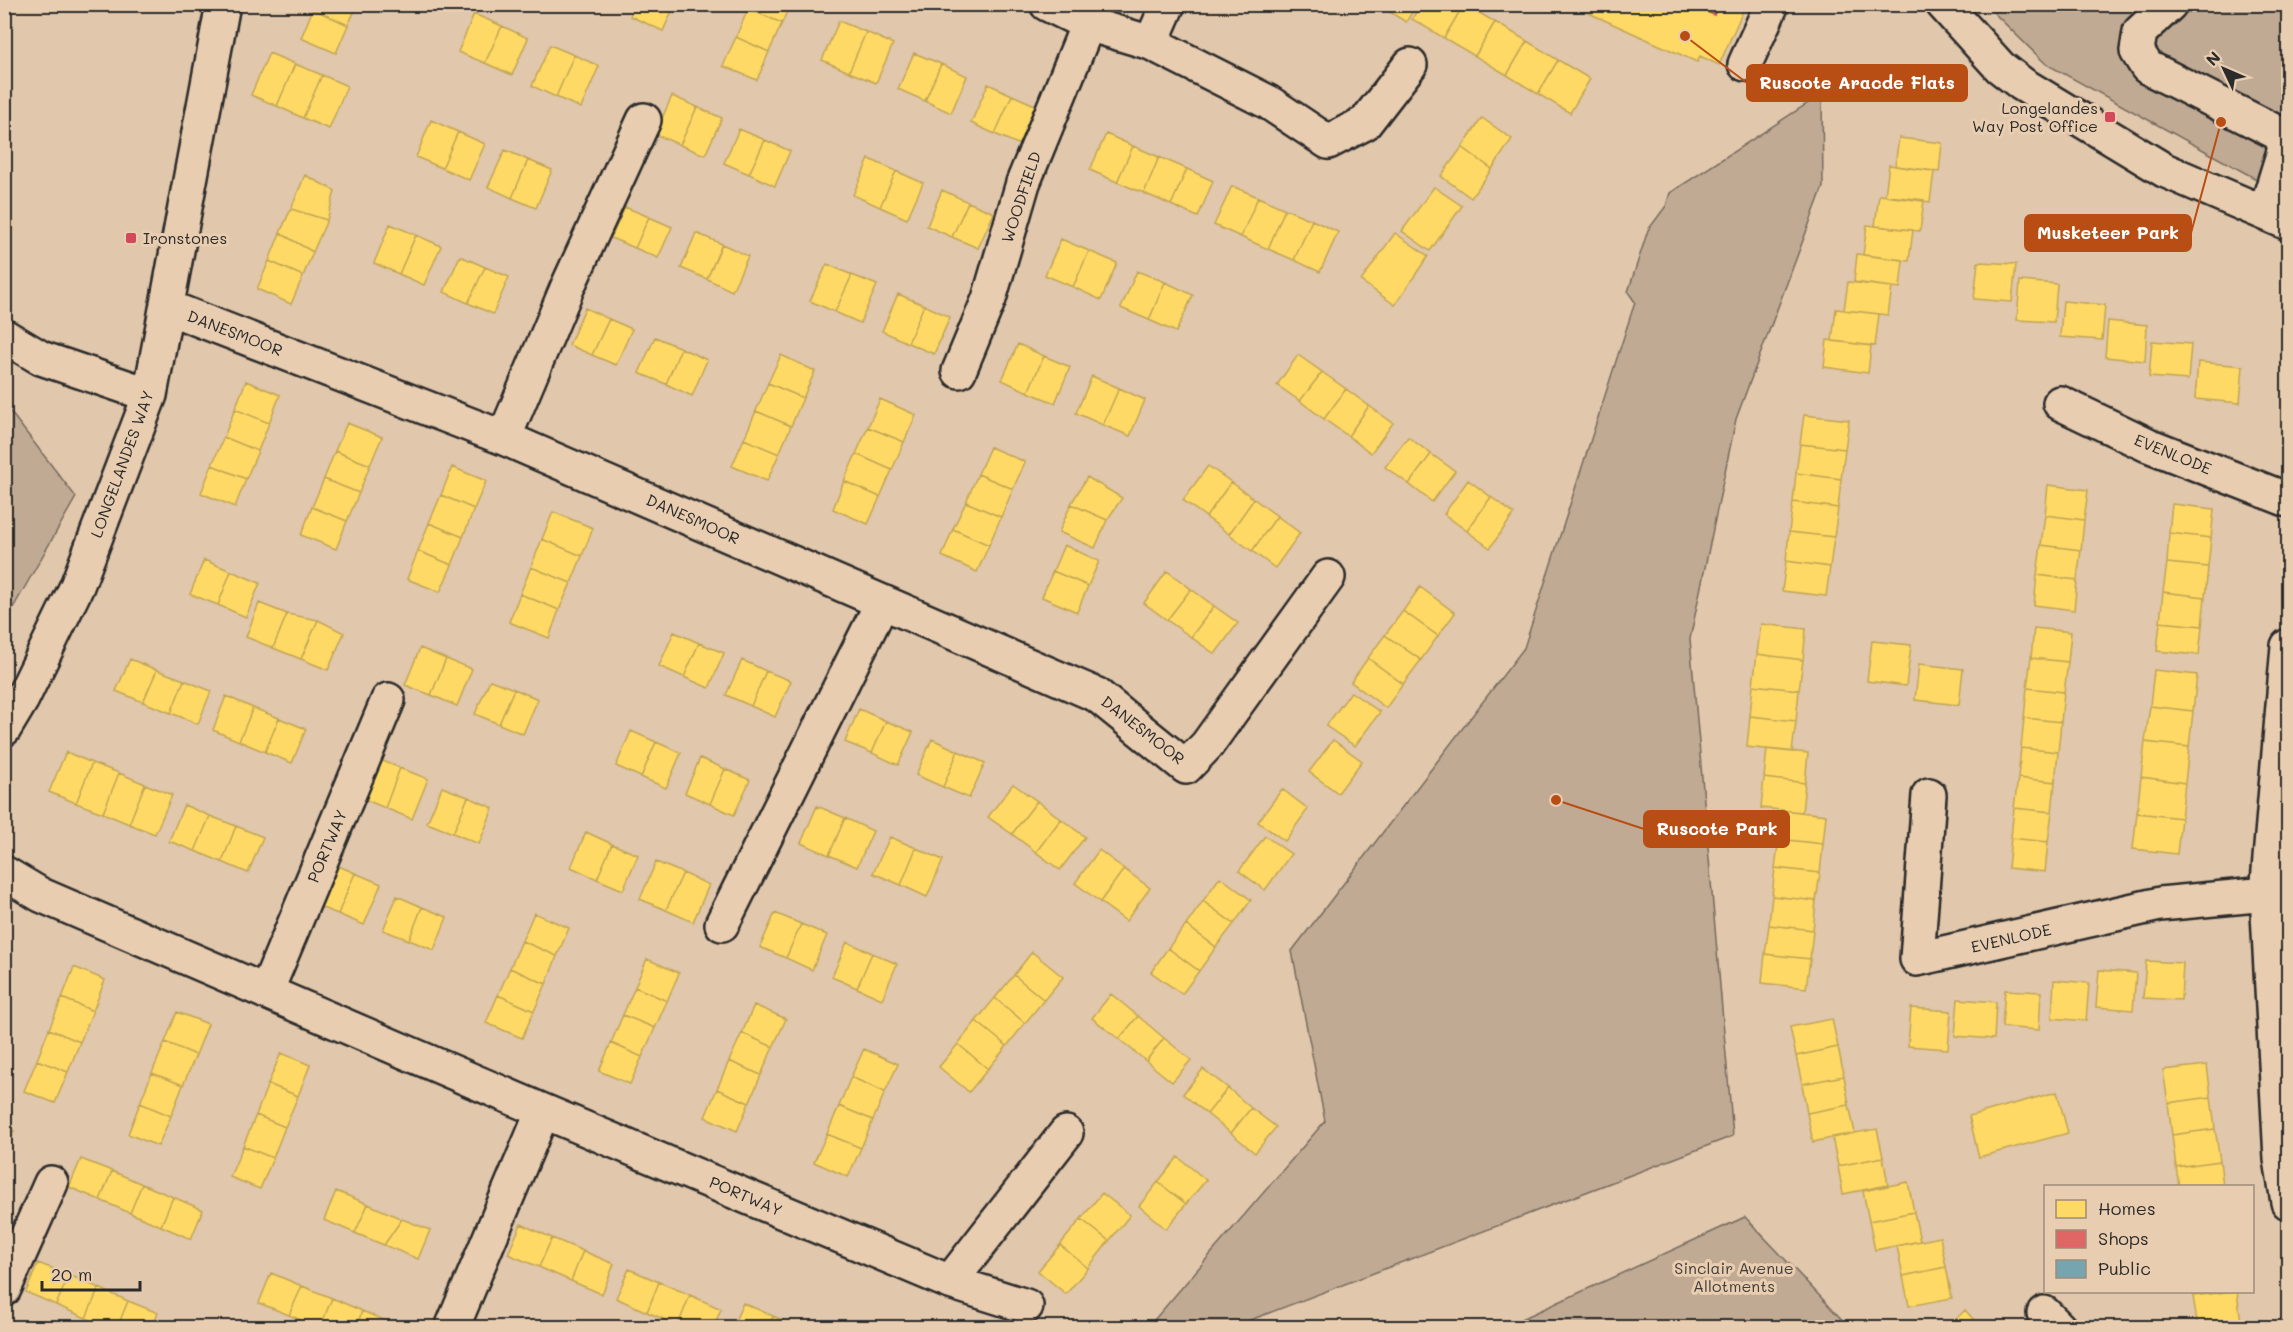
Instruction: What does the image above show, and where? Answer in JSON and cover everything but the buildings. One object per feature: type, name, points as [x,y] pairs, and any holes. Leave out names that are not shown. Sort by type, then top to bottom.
[{"type":"street","name":"LONGELANDES WAY","points":[[4,729],[22,699],[77,586],[150,395],[223,4]]},
{"type":"street","points":[[1047,4],[1088,24],[1151,43],[1268,102],[1328,142],[1365,123],[1410,65]]},
{"type":"street","points":[[1151,43],[1168,4]]},
{"type":"street","points":[[1745,64],[1772,4]]},
{"type":"street","points":[[1943,4],[2000,67],[2022,84],[2164,170],[2277,218],[2285,148],[2280,134],[2147,68],[2137,51],[2140,32],[2170,4]]},
{"type":"street","name":"WOODFIELD","points":[[959,371],[989,299],[1023,183],[1088,24]]},
{"type":"street","points":[[504,438],[568,286],[644,120]]},
{"type":"street","name":"DANESMOOR","points":[[167,307],[504,438],[1097,695],[1186,767],[1207,745],[1328,576]]},
{"type":"street","points":[[4,336],[41,358],[150,395]]},
{"type":"street","name":"EVENLODE","points":[[2060,403],[2148,445],[2289,500]]},
{"type":"street","points":[[722,924],[882,603]]},
{"type":"street","points":[[2289,646],[2267,894],[2281,1160],[2289,1202]]},
{"type":"street","name":"PORTWAY","points":[[266,992],[388,700]]},
{"type":"street","name":"EVENLODE","points":[[1929,795],[1917,959],[2160,904],[2267,894]]},
{"type":"street","name":"PORTWAY","points":[[4,873],[41,895],[543,1111],[950,1282],[1026,1306]]},
{"type":"street","points":[[452,1328],[543,1111]]},
{"type":"street","points":[[950,1282],[1066,1133]]},
{"type":"street","points":[[4,1288],[51,1183]]},
{"type":"green space","points":[[1986,5],[2288,5],[2288,184],[2260,181],[2046,64]]},
{"type":"green space","points":[[1822,94],[1823,187],[1736,419],[1690,639],[1733,1136],[1232,1327],[1178,1327],[1154,1320],[1325,1121],[1292,951],[1524,648],[1635,302],[1628,292],[1648,230],[1666,206],[1670,193]]},
{"type":"green space","points":[[5,405],[76,497],[5,622]]},
{"type":"green space","name":"Sinclair Avenue Allotments","points":[[1745,1217],[1849,1327],[1504,1327]]},
{"type":"place","name":"Ruscote Aracde Flats","points":[[1685,36]]},
{"type":"place","name":"Longelandes Way Post Office","points":[[2110,117]]},
{"type":"place","name":"Musketeer Park","points":[[2221,122]]},
{"type":"place","name":"Ironstones","points":[[131,238]]},
{"type":"place","name":"Ruscote Park","points":[[1556,800]]}]
